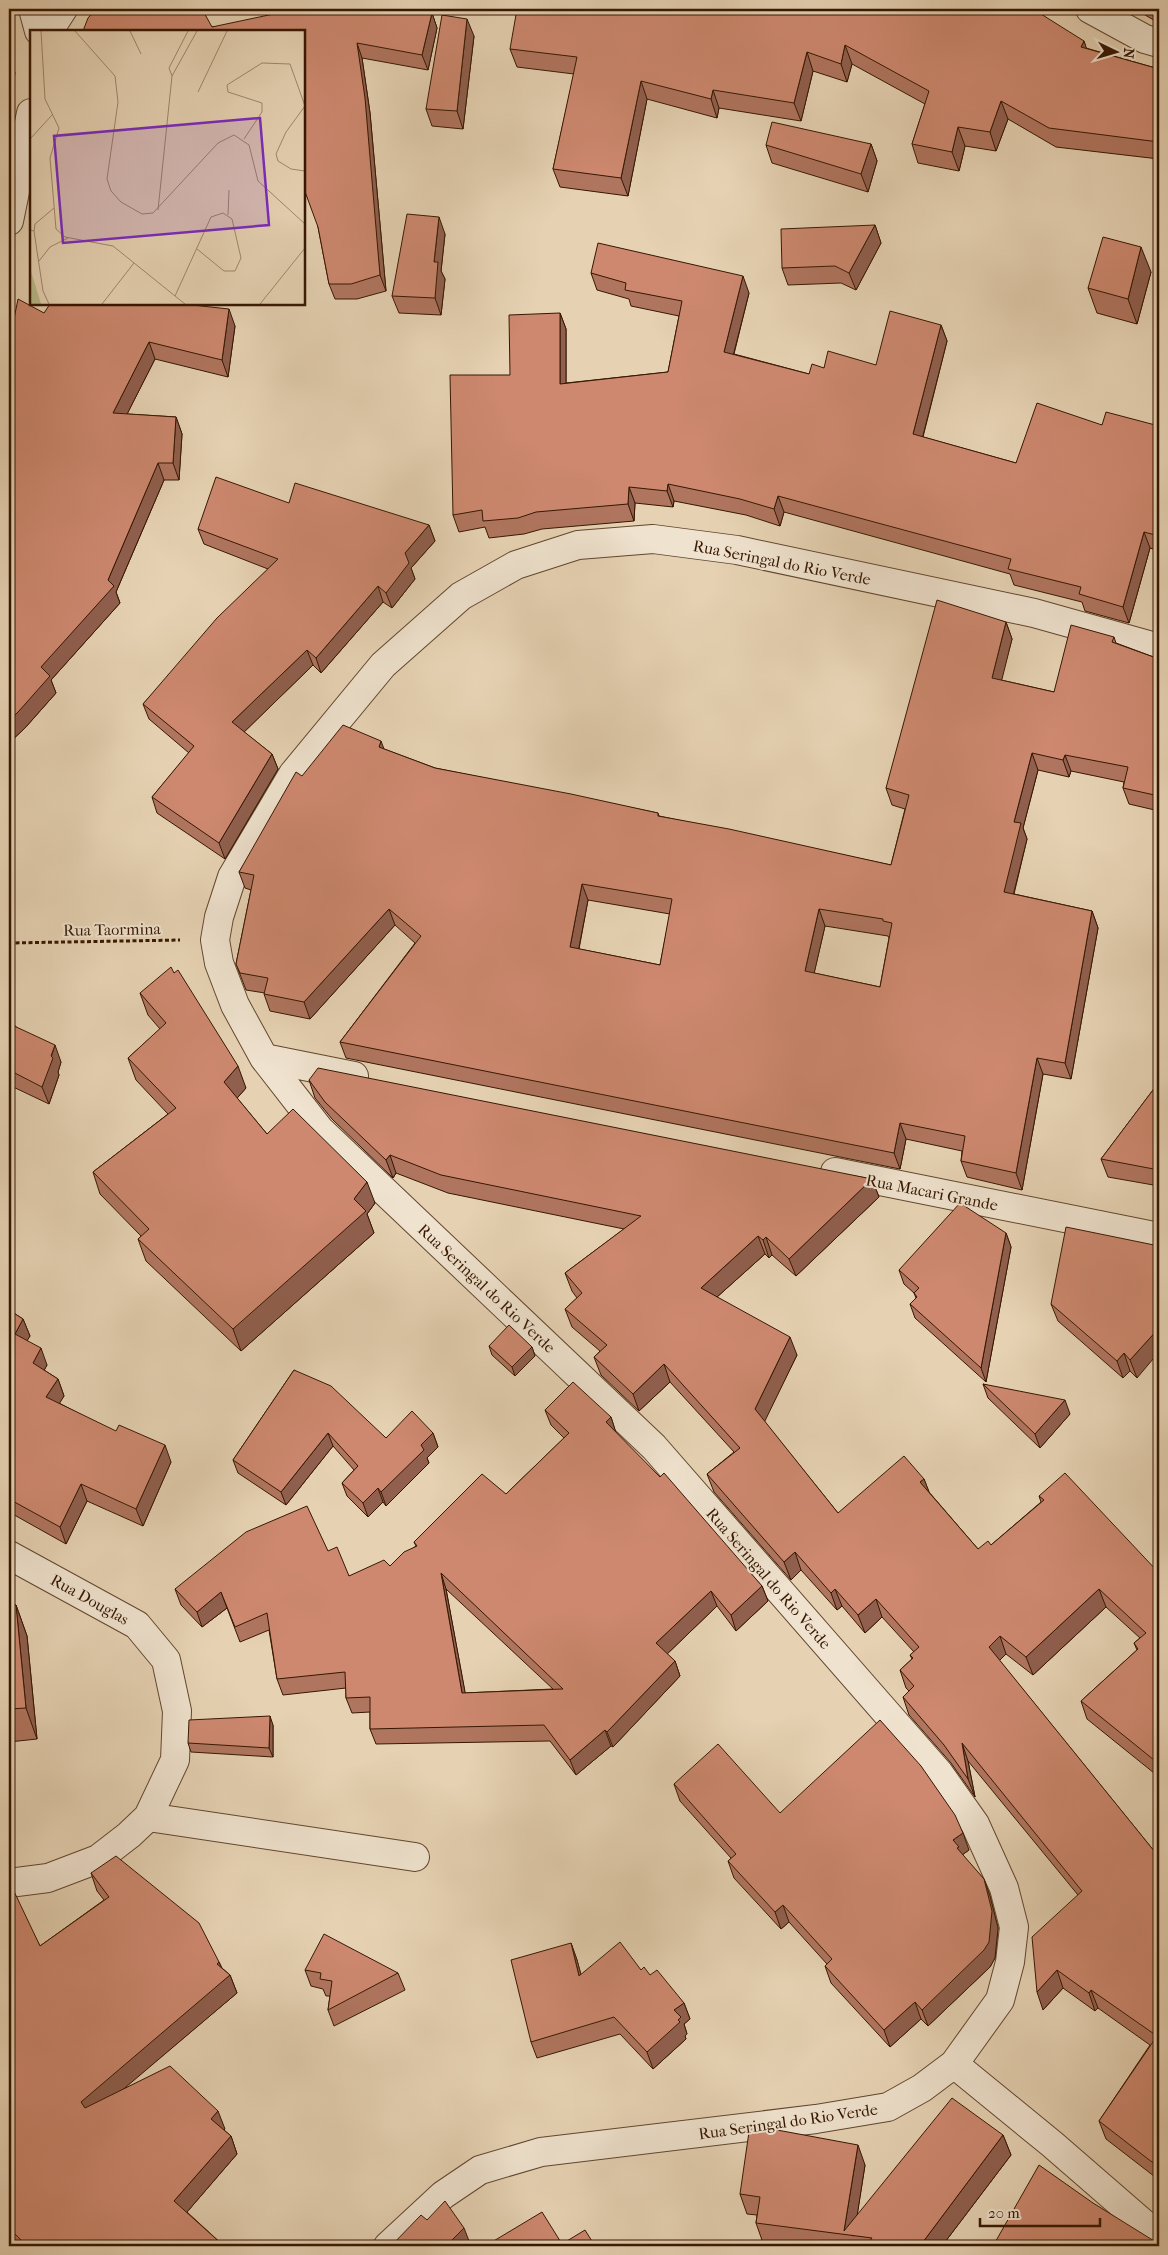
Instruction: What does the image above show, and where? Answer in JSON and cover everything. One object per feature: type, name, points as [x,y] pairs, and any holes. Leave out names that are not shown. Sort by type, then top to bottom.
[{"type":"street","points":[[33,9],[39,30]]},
{"type":"street","points":[[52,30],[54,23],[63,9]]},
{"type":"street","points":[[1090,9],[1145,39],[1159,43]]},
{"type":"street","points":[[9,221],[30,117]]},
{"type":"street","name":"Rua Seringal do Rio Verde","points":[[388,2246],[443,2195],[480,2170],[541,2152],[816,2119],[888,2107],[922,2088],[954,2064],[1000,2000],[1010,1962],[1014,1927],[1004,1888],[975,1824],[939,1773],[654,1447],[320,1130],[264,1058],[236,1006],[219,963],[215,940],[219,917],[232,877],[293,774],[383,665],[461,596],[516,565],[578,544],[653,539],[737,550],[1034,613],[1159,648]]},
{"type":"street","points":[[264,1058],[380,1082]]},
{"type":"street","name":"Rua Macari Grande","points":[[809,1167],[1159,1237]]},
{"type":"street","name":"Rua Douglas","points":[[9,1555],[137,1626],[166,1660],[177,1711],[176,1760],[148,1817],[130,1835],[98,1860],[48,1878],[9,1883]]},
{"type":"street","points":[[148,1817],[415,1857]]},
{"type":"street","points":[[954,2064],[1052,2144],[1143,2223],[1159,2234]]},
{"type":"path","name":"Rua Taormina","points":[[9,943],[215,940]]},
{"type":"building","points":[[96,9],[202,9],[212,27],[283,12],[282,9],[414,9],[432,13],[422,55],[357,43],[365,98],[380,275],[351,284],[329,284],[318,227],[305,192],[305,30],[83,30],[88,18]]},
{"type":"building","points":[[517,9],[1033,9],[1084,41],[1081,47],[1159,69],[1159,142],[1049,128],[1001,101],[990,132],[958,127],[952,152],[912,144],[929,91],[845,45],[841,64],[807,52],[794,103],[713,90],[711,99],[641,81],[621,178],[553,169],[577,57],[510,49]]},
{"type":"building","points":[[442,15],[467,19],[457,111],[426,109]]},
{"type":"building","points":[[772,122],[871,144],[861,174],[766,145]]},
{"type":"building","points":[[407,214],[439,217],[434,262],[438,262],[435,298],[392,296]]},
{"type":"building","points":[[875,225],[849,273],[835,266],[782,268],[781,229]]},
{"type":"building","points":[[1103,237],[1141,247],[1128,299],[1088,288]]},
{"type":"building","points":[[598,243],[743,276],[724,352],[809,374],[812,364],[824,368],[828,351],[876,365],[890,311],[941,325],[913,434],[1016,463],[1037,403],[1102,425],[1106,412],[1159,426],[1159,536],[1144,532],[1123,607],[1079,594],[1081,587],[1008,569],[1011,559],[778,496],[774,509],[740,499],[668,484],[667,491],[629,487],[628,504],[536,512],[518,518],[483,521],[482,510],[453,515],[450,375],[510,375],[509,315],[560,313],[560,384],[668,372],[682,301],[625,290],[626,283],[591,273]]},
{"type":"building","points":[[18,299],[44,313],[49,305],[192,305],[229,309],[222,360],[149,342],[113,413],[176,417],[173,463],[158,463],[108,580],[114,586],[41,667],[50,676],[9,721],[9,344]]},
{"type":"building","points":[[216,477],[289,503],[295,483],[429,525],[405,553],[409,563],[386,593],[378,586],[316,658],[307,650],[232,722],[272,754],[219,843],[152,797],[194,746],[143,704],[217,618],[278,559],[198,529]]},
{"type":"building","points":[[937,600],[1006,622],[992,678],[1054,692],[1071,625],[1114,637],[1112,642],[1159,659],[1159,796],[1123,788],[1128,767],[1065,755],[1063,760],[1032,753],[1014,822],[1021,823],[1004,892],[1092,911],[1065,1063],[1037,1058],[1016,1173],[961,1161],[965,1136],[900,1123],[894,1153],[340,1042],[421,936],[389,909],[304,1002],[264,994],[268,978],[240,973],[236,964],[254,875],[239,872],[296,772],[302,776],[343,725],[381,741],[379,747],[435,768],[571,794],[658,813],[658,816],[729,829],[891,865],[909,795],[886,788]],"holes":[[[582,884],[672,899],[660,965],[570,947]],[[819,909],[883,919],[883,921],[892,923],[880,987],[805,971]]]},
{"type":"building","points":[[171,967],[174,973],[178,970],[238,1066],[224,1082],[267,1134],[293,1109],[367,1182],[354,1199],[366,1211],[233,1329],[138,1239],[149,1229],[93,1172],[176,1108],[128,1058],[166,1023],[140,993]]},
{"type":"building","points":[[9,1018],[13,1021],[12,1025],[55,1045],[51,1056],[53,1058],[42,1087],[9,1070]]},
{"type":"building","points":[[318,1068],[872,1179],[789,1259],[766,1237],[763,1240],[758,1236],[701,1288],[790,1337],[755,1409],[838,1513],[904,1456],[924,1479],[920,1482],[978,1549],[988,1541],[991,1545],[1044,1500],[1039,1496],[1065,1473],[1159,1573],[1159,1764],[1081,1701],[1138,1649],[1134,1643],[1146,1633],[1099,1589],[1026,1657],[1000,1636],[989,1647],[1159,1857],[1159,2167],[1099,2121],[1157,2036],[1091,1990],[1089,1993],[1057,1970],[1037,1992],[1032,1937],[1082,1891],[962,1743],[968,1779],[944,1745],[903,1697],[914,1686],[900,1670],[913,1658],[910,1655],[919,1647],[876,1599],[858,1615],[835,1589],[831,1593],[795,1552],[784,1562],[707,1474],[740,1448],[664,1364],[633,1394],[594,1357],[607,1345],[565,1309],[582,1293],[565,1273],[641,1216],[441,1175],[390,1155],[386,1160],[325,1102],[309,1080]]},
{"type":"building","points":[[1159,1082],[1159,1170],[1101,1159]]},
{"type":"building","points":[[960,1203],[1006,1233],[981,1368],[910,1304],[917,1297],[914,1293],[919,1288],[899,1270]]},
{"type":"building","points":[[1066,1227],[1159,1246],[1159,1328],[1130,1360],[1124,1353],[1117,1361],[1051,1304]]},
{"type":"building","points":[[9,1310],[23,1319],[15,1334],[41,1348],[33,1363],[58,1379],[46,1397],[116,1431],[119,1425],[165,1445],[136,1509],[81,1484],[60,1527],[9,1499]]},
{"type":"building","points":[[509,1325],[532,1347],[512,1367],[489,1346]]},
{"type":"building","points":[[294,1370],[331,1386],[386,1438],[412,1411],[433,1433],[421,1445],[424,1450],[381,1492],[378,1488],[363,1503],[342,1483],[358,1466],[328,1433],[281,1492],[233,1460]]},
{"type":"building","points":[[573,1382],[611,1417],[606,1422],[660,1477],[664,1473],[762,1586],[731,1615],[711,1591],[656,1643],[675,1661],[607,1732],[605,1730],[570,1760],[544,1725],[370,1729],[370,1697],[346,1698],[345,1672],[277,1679],[267,1613],[235,1627],[221,1592],[197,1612],[175,1589],[246,1532],[307,1506],[328,1551],[337,1547],[349,1576],[384,1560],[390,1566],[404,1552],[417,1546],[414,1542],[482,1474],[506,1494],[569,1433],[545,1410]],"holes":[[[441,1573],[563,1689],[462,1693]]]},
{"type":"building","points":[[983,1384],[1065,1400],[1035,1434]]},
{"type":"building","points":[[9,1605],[16,1605],[26,1708],[9,1709]]},
{"type":"building","points":[[270,1716],[269,1748],[188,1743],[189,1720]]},
{"type":"building","points":[[880,1720],[921,1766],[955,1815],[963,1833],[953,1840],[959,1847],[957,1848],[984,1879],[992,1911],[989,1942],[984,1950],[922,2010],[915,2002],[884,2030],[825,1966],[832,1959],[783,1905],[775,1912],[728,1861],[736,1854],[674,1784],[718,1744],[780,1813]]},
{"type":"building","points":[[116,1856],[199,1923],[219,1962],[217,1964],[230,1975],[81,2102],[85,2108],[170,2066],[218,2111],[211,2119],[231,2136],[174,2201],[224,2246],[27,2246],[9,2228],[9,1886],[11,1885],[40,1946],[109,1897],[91,1873]]},
{"type":"building","points":[[324,1934],[398,1973],[328,2010],[332,1981],[320,1979],[321,1973],[305,1970]]},
{"type":"building","points":[[620,1942],[641,1970],[644,1967],[650,1975],[657,1970],[684,2003],[674,2010],[681,2017],[678,2020],[680,2022],[647,2052],[614,2017],[531,2042],[511,1960],[571,1943],[579,1976]]},
{"type":"building","points":[[952,2098],[1003,2135],[920,2246],[866,2246],[872,2238],[756,2223],[760,2197],[740,2194],[750,2125],[858,2145],[844,2231]]},
{"type":"building","points":[[1039,2165],[1093,2203],[1159,2244],[1159,2246],[993,2246]]},
{"type":"building","points":[[445,2201],[464,2228],[446,2246],[391,2246],[421,2215],[427,2220]]},
{"type":"building","points":[[542,2212],[562,2244],[585,2230],[595,2246],[487,2245]]},
{"type":"building","points":[[604,2241],[607,2246],[596,2246]]}]
